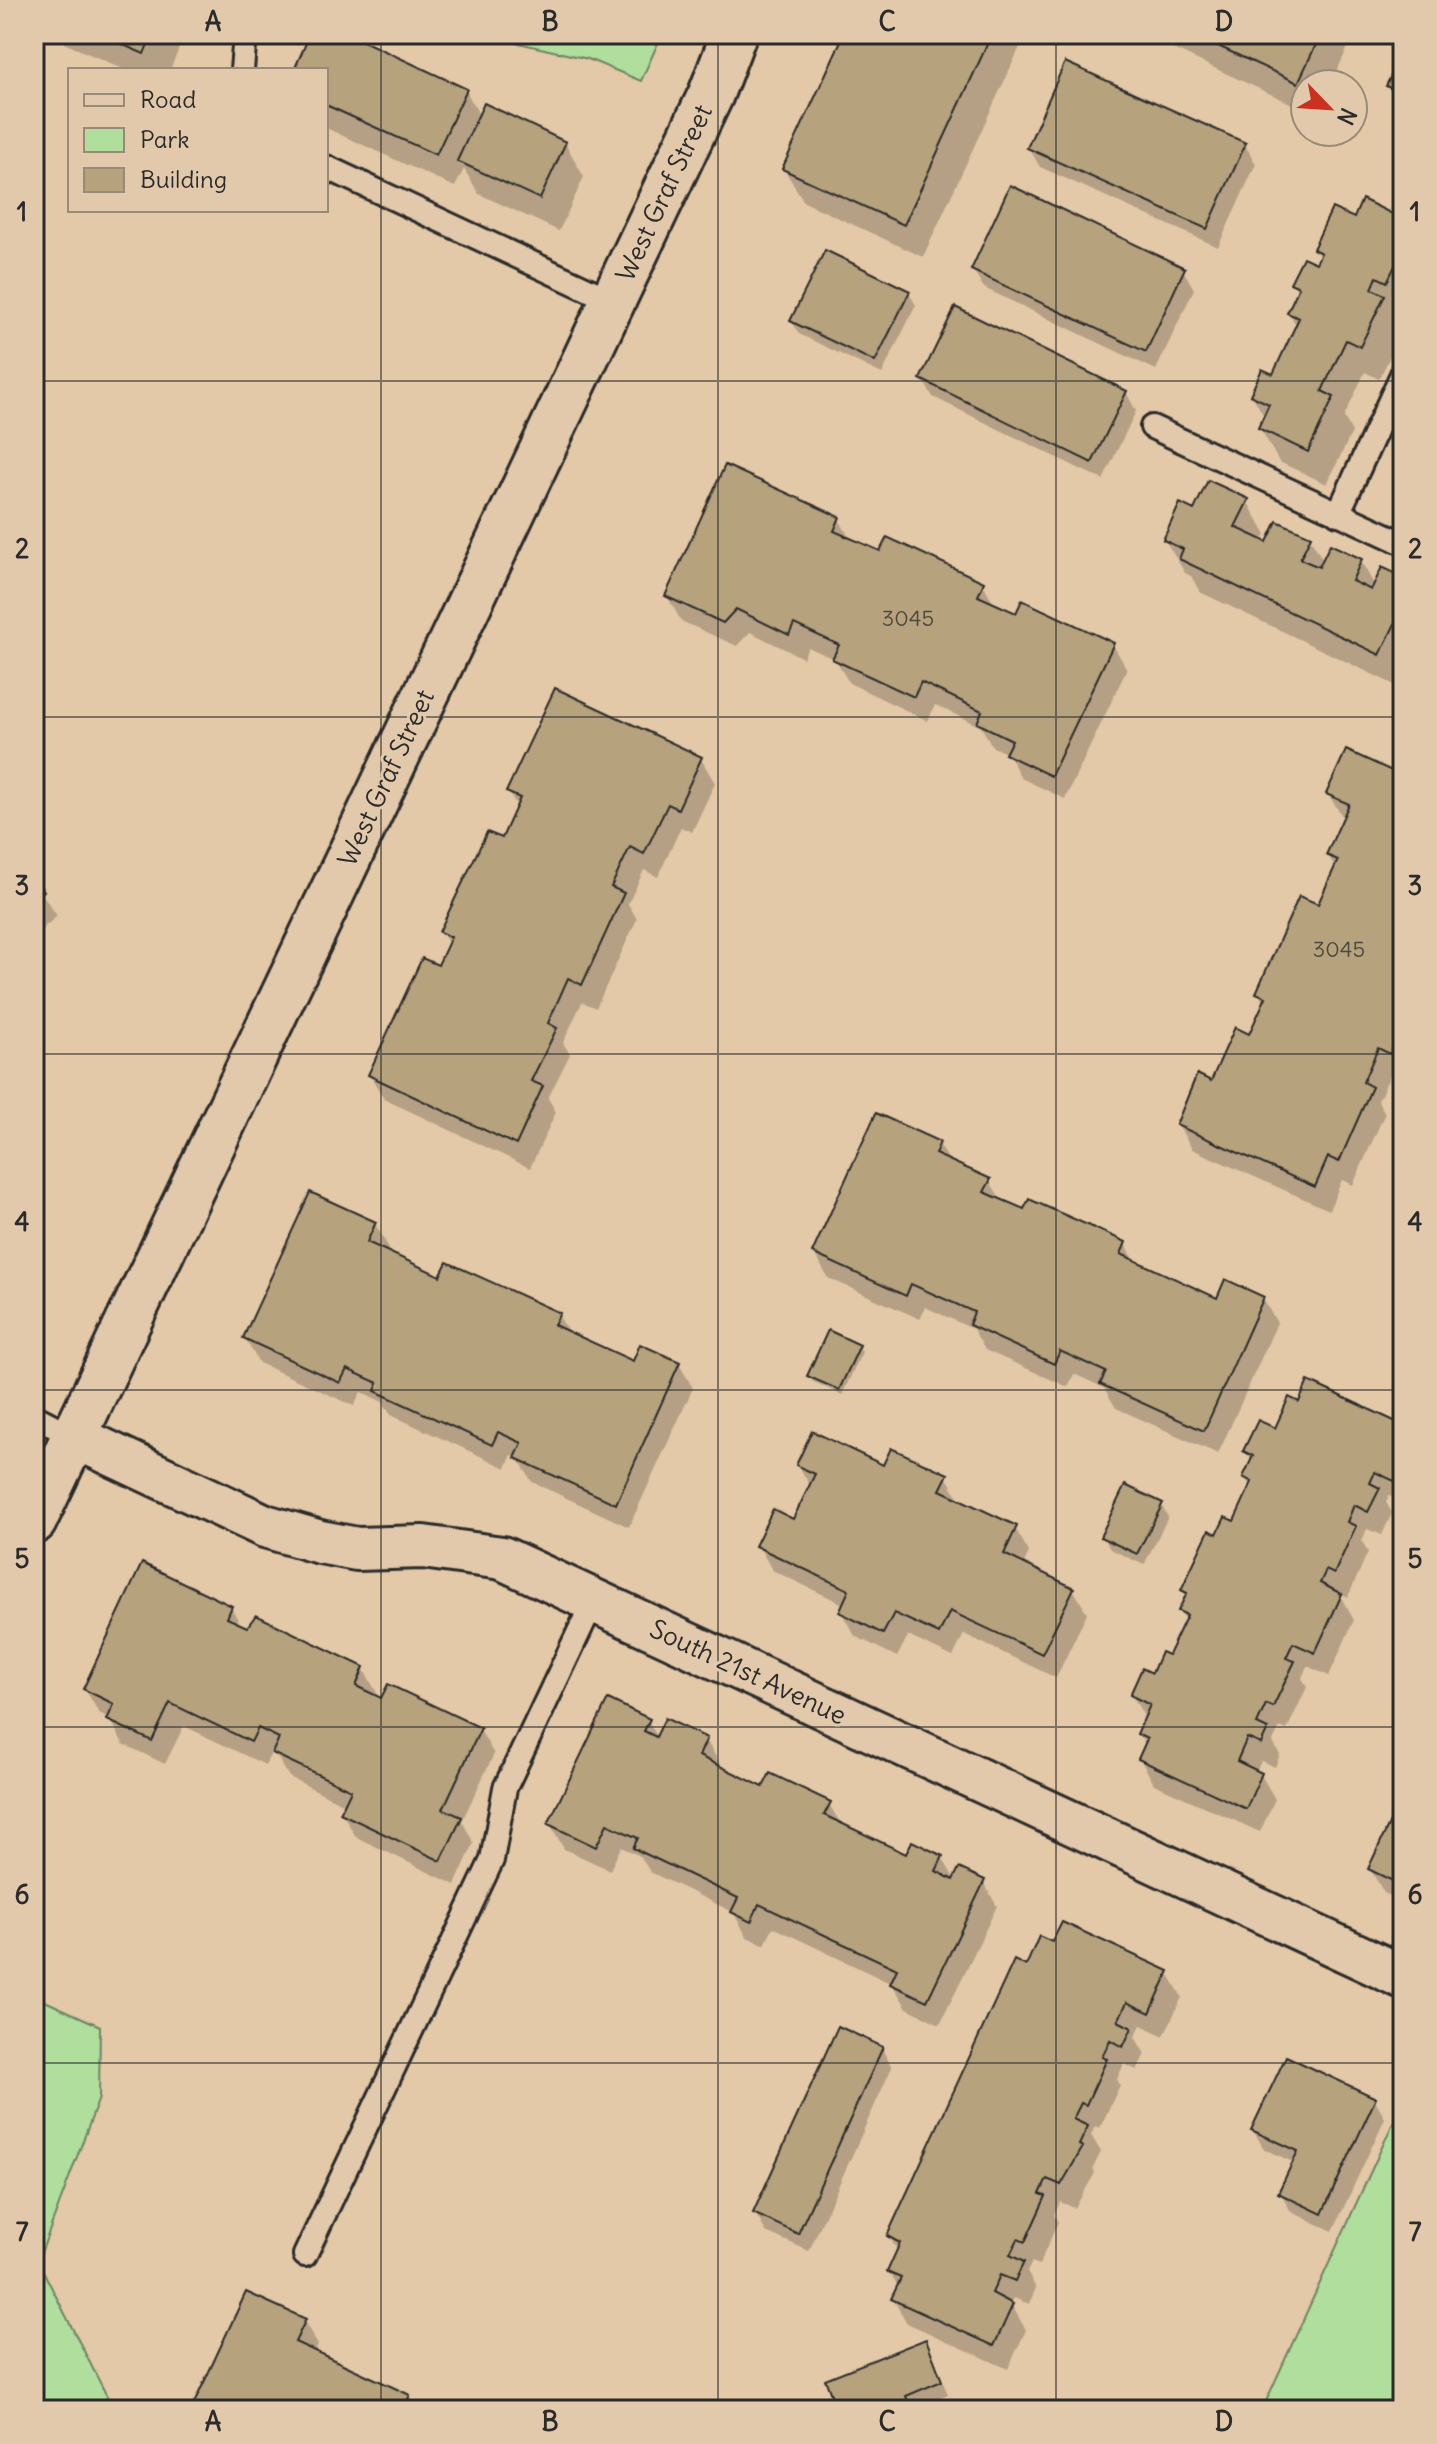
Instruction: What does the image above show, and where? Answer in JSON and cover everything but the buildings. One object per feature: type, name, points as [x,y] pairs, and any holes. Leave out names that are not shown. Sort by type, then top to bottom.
[{"type":"street","name":"West Graf Street","points":[[34,1521],[711,94],[734,34]]},
{"type":"street","name":"South 21st Avenue","points":[[73,1436],[265,1526],[320,1542],[357,1549],[423,1547],[502,1558],[1403,1977]]},
{"type":"lane","points":[[242,68],[245,34]]},
{"type":"lane","points":[[328,168],[613,301]]},
{"type":"lane","points":[[1338,514],[1403,372]]},
{"type":"lane","points":[[1152,427],[1403,543]]},
{"type":"lane","points":[[34,1416],[73,1436]]},
{"type":"lane","points":[[305,2255],[492,1860],[505,1788],[594,1600]]},
{"type":"green space","points":[[479,34],[662,34],[641,81],[588,59]]},
{"type":"green space","points":[[34,1996],[100,2026],[99,2098],[38,2261],[114,2410],[34,2410]]},
{"type":"green space","points":[[1403,2101],[1403,2410],[1262,2410]]}]
